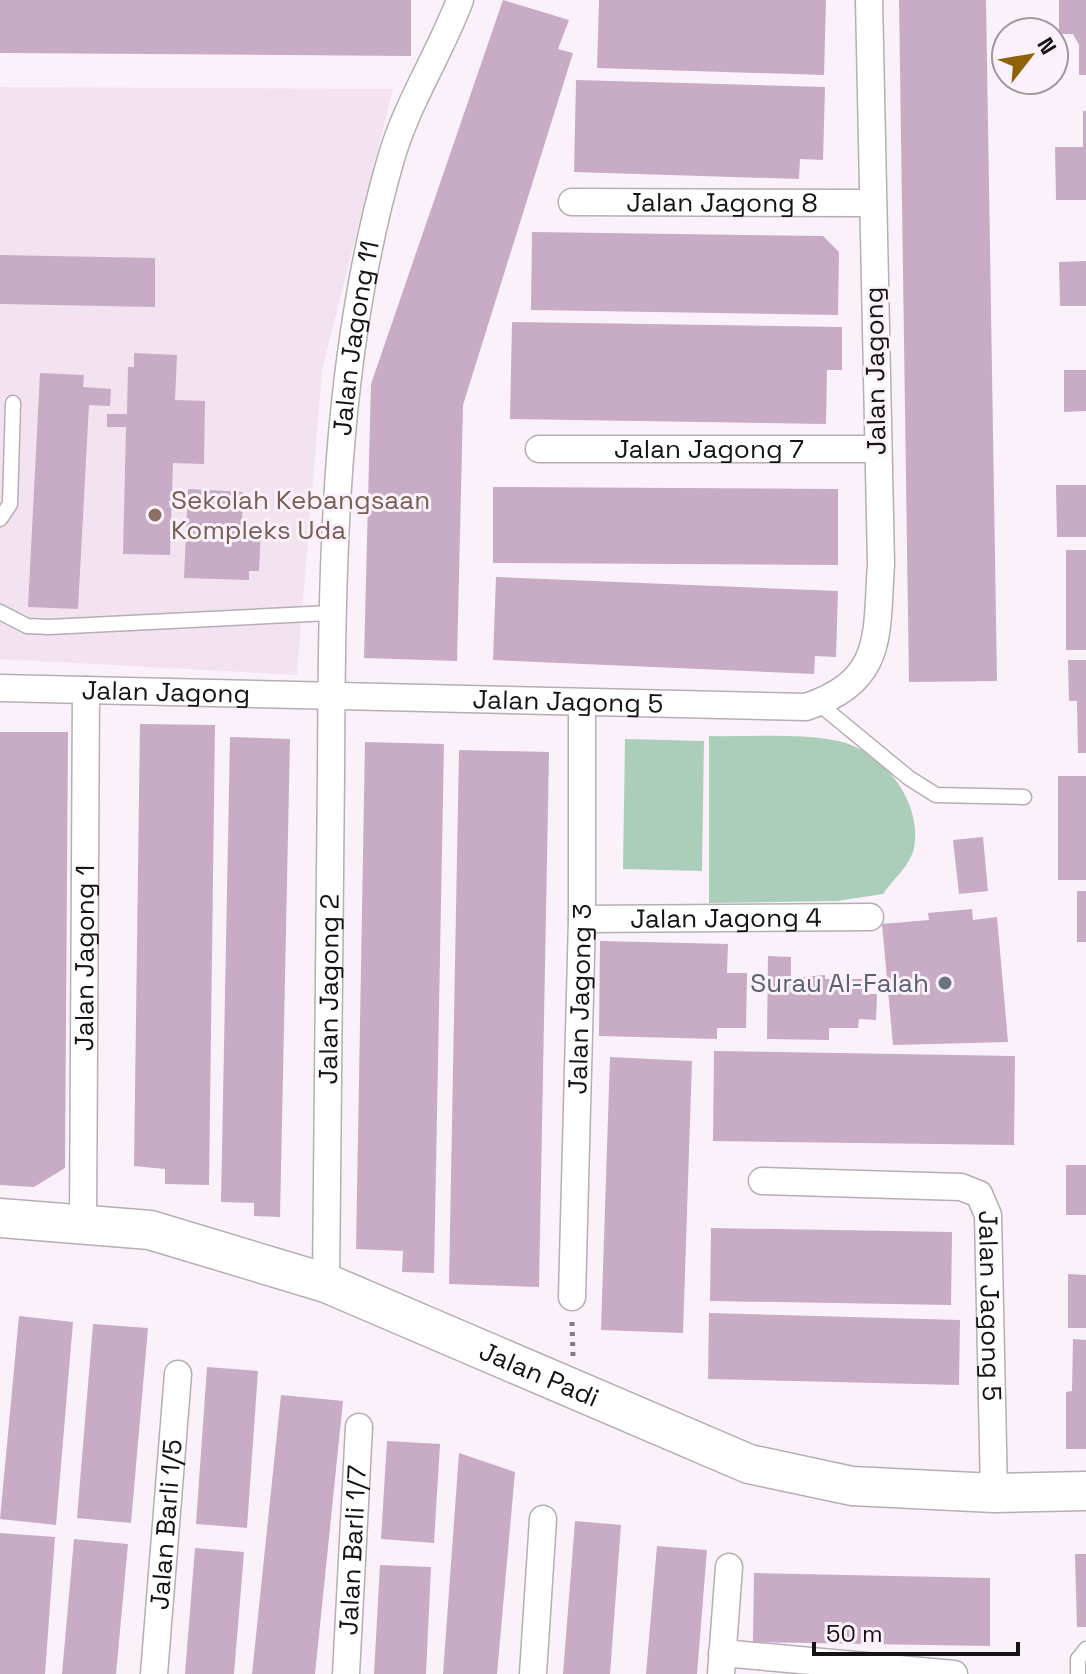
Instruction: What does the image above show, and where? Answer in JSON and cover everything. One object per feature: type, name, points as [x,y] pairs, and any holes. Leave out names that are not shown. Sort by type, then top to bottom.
[{"type":"street","name":"Jalan Jagong 11","points":[[331,695],[330,613],[343,404],[357,305],[390,162],[404,118],[460,0]]},
{"type":"street","name":"Jalan Jagong","points":[[812,705],[853,684],[867,664],[876,636],[881,564],[869,0]]},
{"type":"street","name":"Jalan Jagong 8","points":[[572,202],[871,203]]},
{"type":"street","name":"Jalan Jagong 7","points":[[539,449],[877,449]]},
{"type":"street","name":"Jalan Jagong","points":[[0,688],[331,695]]},
{"type":"street","name":"Jalan Jagong 1","points":[[83,1224],[86,690]]},
{"type":"street","name":"Jalan Jagong 5","points":[[331,695],[582,703],[812,705]]},
{"type":"street","name":"Jalan Jagong 2","points":[[326,1283],[331,695]]},
{"type":"street","name":"Jalan Jagong 3","points":[[572,1297],[582,919],[582,703]]},
{"type":"street","name":"Jalan Jagong 4","points":[[582,919],[870,917]]},
{"type":"street","name":"Jalan Jagong 5","points":[[762,1181],[961,1187],[979,1194],[988,1215],[994,1493]]},
{"type":"street","name":"Jalan Padi","points":[[0,1218],[150,1230],[326,1283],[749,1464],[852,1486],[994,1493],[1086,1491]]},
{"type":"street","name":"Jalan Barli 1/5","points":[[154,1674],[178,1374]]},
{"type":"street","name":"Jalan Barli 1/7","points":[[346,1674],[359,1427]]},
{"type":"street","points":[[533,1674],[543,1519]]},
{"type":"street","points":[[729,1567],[721,1664],[954,1674]]},
{"type":"lane","points":[[0,519],[10,504],[13,403]]},
{"type":"lane","points":[[0,612],[27,626],[49,627],[330,613]]},
{"type":"lane","points":[[812,705],[936,795],[1024,797]]},
{"type":"lane","points":[[1078,1674],[1078,1659],[1081,1650],[1086,1649]]},
{"type":"path","points":[[572,1297],[574,1389]]},
{"type":"shaded area","name":"Sekolah Kebangsaan Kompleks Uda","points":[[0,87],[393,89],[322,370],[297,675],[0,659]]},
{"type":"green space","points":[[709,736],[818,738],[851,745],[867,753],[895,779],[912,812],[914,848],[909,860],[883,894],[837,901],[709,903]]},
{"type":"green space","points":[[625,739],[704,741],[702,871],[623,869]]},
{"type":"building","points":[[0,0],[411,0],[411,56],[0,53]]},
{"type":"building","points":[[503,0],[569,20],[558,49],[573,53],[463,405],[457,661],[364,658],[371,384]]},
{"type":"building","points":[[599,0],[826,0],[824,75],[597,68]]},
{"type":"building","points":[[899,0],[986,0],[997,681],[909,682]]},
{"type":"building","points":[[1059,0],[1086,0],[1086,75],[1079,75],[1079,45],[1070,34],[1070,16],[1059,16]]},
{"type":"building","points":[[576,80],[825,87],[823,160],[800,159],[799,179],[574,172]]},
{"type":"building","points":[[1083,111],[1086,111],[1086,200],[1056,200],[1055,147],[1083,147]]},
{"type":"building","points":[[532,232],[823,236],[839,252],[838,315],[531,310]]},
{"type":"building","points":[[0,255],[155,258],[155,307],[0,304]]},
{"type":"building","points":[[1086,261],[1086,306],[1060,306],[1059,262]]},
{"type":"building","points":[[512,322],[842,327],[842,370],[827,370],[826,424],[510,419]]},
{"type":"building","points":[[134,353],[177,355],[175,400],[205,401],[204,464],[173,463],[170,555],[123,554],[126,427],[107,427],[107,414],[127,414],[128,367],[134,367]]},
{"type":"building","points":[[1064,370],[1086,370],[1086,411],[1064,412]]},
{"type":"building","points":[[40,373],[84,375],[83,387],[111,389],[110,406],[89,405],[78,609],[28,607]]},
{"type":"building","points":[[1056,485],[1086,485],[1086,537],[1057,537]]},
{"type":"building","points":[[493,487],[838,489],[838,565],[493,563]]},
{"type":"building","points":[[188,489],[243,492],[242,525],[261,526],[259,571],[249,571],[249,580],[184,578]]},
{"type":"building","points":[[1066,550],[1086,550],[1086,650],[1066,650]]},
{"type":"building","points":[[496,577],[838,591],[836,657],[815,656],[814,674],[493,660]]},
{"type":"building","points":[[1068,660],[1086,660],[1086,753],[1078,753],[1077,701],[1069,701]]},
{"type":"building","points":[[140,724],[215,725],[209,1185],[165,1184],[165,1169],[134,1166]]},
{"type":"building","points":[[0,732],[68,732],[65,1168],[34,1187],[0,1185]]},
{"type":"building","points":[[230,737],[290,739],[280,1217],[254,1216],[254,1203],[221,1202]]},
{"type":"building","points":[[365,742],[444,744],[434,1273],[402,1272],[403,1251],[356,1249]]},
{"type":"building","points":[[459,750],[549,752],[539,1287],[449,1284]]},
{"type":"building","points":[[1058,776],[1086,776],[1086,880],[1058,880]]},
{"type":"building","points":[[983,837],[988,891],[959,894],[953,840]]},
{"type":"building","points":[[1077,891],[1086,891],[1086,942],[1077,942]]},
{"type":"building","name":"Surau Al-Falah","points":[[972,909],[973,920],[997,917],[1008,1042],[893,1045],[882,924],[929,920],[928,913]]},
{"type":"building","points":[[600,941],[728,944],[727,973],[747,973],[746,1028],[717,1028],[717,1039],[599,1036]]},
{"type":"building","points":[[768,956],[791,957],[791,978],[825,975],[825,979],[863,979],[862,994],[877,994],[876,1020],[859,1019],[858,1028],[829,1028],[829,1040],[767,1039]]},
{"type":"building","points":[[714,1051],[1015,1056],[1014,1145],[713,1141]]},
{"type":"building","points":[[610,1057],[692,1061],[683,1333],[601,1330]]},
{"type":"building","points":[[1066,1165],[1086,1165],[1086,1215],[1066,1215]]},
{"type":"building","points":[[711,1228],[952,1232],[951,1305],[710,1301]]},
{"type":"building","points":[[1068,1274],[1086,1275],[1086,1328],[1068,1328]]},
{"type":"building","points":[[709,1313],[960,1320],[959,1385],[708,1379]]},
{"type":"building","points":[[19,1316],[73,1322],[56,1525],[0,1519]]},
{"type":"building","points":[[93,1324],[148,1328],[131,1523],[77,1518]]},
{"type":"building","points":[[1073,1339],[1086,1340],[1086,1449],[1066,1449],[1066,1392],[1072,1391]]},
{"type":"building","points":[[207,1367],[258,1371],[247,1528],[196,1524]]},
{"type":"building","points":[[281,1395],[343,1401],[315,1674],[252,1674]]},
{"type":"building","points":[[387,1441],[440,1444],[434,1543],[381,1539]]},
{"type":"building","points":[[459,1453],[515,1472],[497,1674],[443,1674]]},
{"type":"building","points":[[575,1521],[621,1525],[610,1674],[563,1674]]},
{"type":"building","points":[[0,1533],[55,1537],[45,1674],[0,1674]]},
{"type":"building","points":[[74,1539],[128,1544],[116,1674],[62,1674]]},
{"type":"building","points":[[657,1546],[707,1550],[697,1674],[646,1674]]},
{"type":"building","points":[[195,1548],[244,1552],[234,1674],[185,1674]]},
{"type":"building","points":[[1075,1554],[1086,1554],[1086,1627],[1077,1627]]},
{"type":"building","points":[[380,1565],[431,1567],[426,1674],[374,1674]]},
{"type":"building","points":[[754,1573],[990,1578],[990,1646],[753,1642]]},
{"type":"place","name":"Sekolah Kebangsaan Kompleks Uda","points":[[155,515]]},
{"type":"place","name":"Surau Al-Falah","points":[[945,983]]}]
